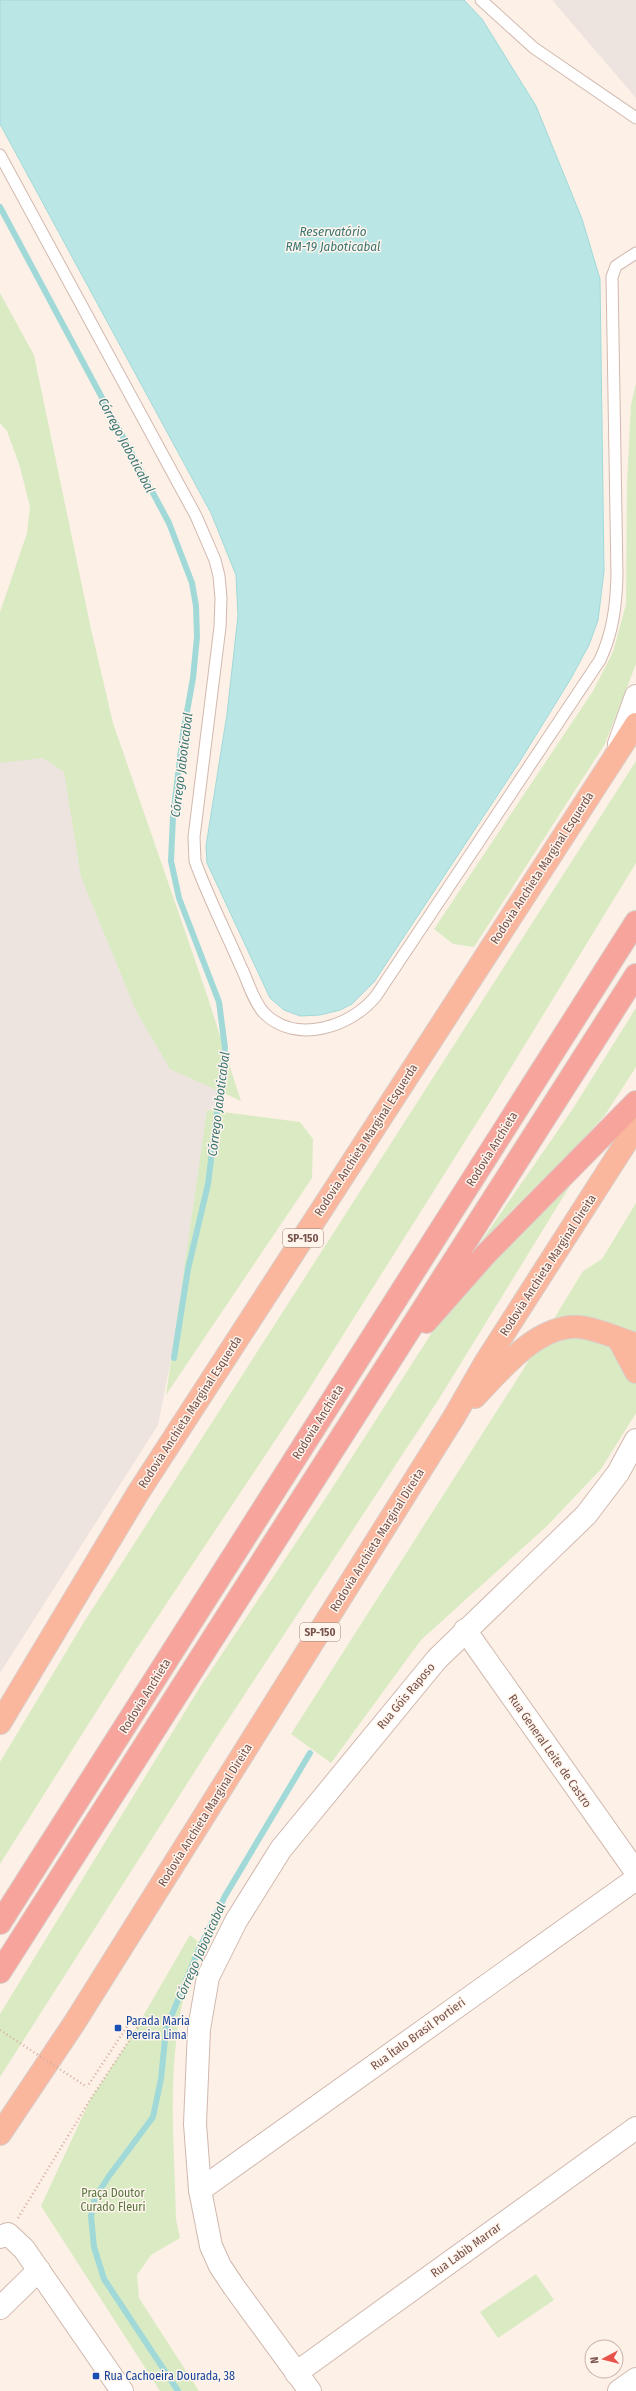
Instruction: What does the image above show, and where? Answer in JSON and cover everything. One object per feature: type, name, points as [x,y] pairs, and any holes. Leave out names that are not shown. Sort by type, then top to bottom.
[{"type":"highway","name":"Rodovia Anchieta Marginal Esquerda","points":[[0,1723],[138,1492],[636,724]]},
{"type":"highway","name":"Rodovia Anchieta","points":[[0,1923],[636,922]]},
{"type":"highway","name":"Rodovia Anchieta","points":[[0,1972],[374,1382],[636,975]]},
{"type":"highway","points":[[374,1382],[486,1254],[636,1102]]},
{"type":"highway","name":"Rodovia Anchieta Marginal Direita","points":[[0,2134],[75,2022],[454,1418],[485,1364],[636,1127]]},
{"type":"highway","points":[[454,1418],[496,1376],[539,1339],[561,1329],[580,1327],[628,1342],[636,1372]]},
{"type":"street","points":[[613,759],[636,696]]},
{"type":"street","name":"Rua Góis Raposo","points":[[310,2391],[220,2266],[211,2246],[200,2190],[195,2124],[199,2030],[208,1977],[236,1920],[281,1849],[415,1683],[465,1630],[550,1551],[586,1515],[618,1473],[636,1440]]},
{"type":"street","name":"Rua General Leite de Castro","points":[[465,1630],[636,1872]]},
{"type":"street","name":"Rua Ítalo Brasil Portieri","points":[[200,2190],[636,1879]]},
{"type":"street","name":"Rua Labib Marrar","points":[[296,2373],[636,2128]]},
{"type":"street","points":[[4,2236],[16,2239],[122,2391]]},
{"type":"street","points":[[0,2308],[39,2270]]},
{"type":"street","points":[[619,2391],[636,2379]]},
{"type":"lane","points":[[481,0],[534,48],[636,118]]},
{"type":"lane","points":[[0,155],[196,516],[215,560],[219,576],[220,627],[194,837],[195,861],[259,1006],[279,1023],[301,1030],[320,1028],[345,1022],[368,1007],[600,660],[607,645],[616,607],[617,576],[612,277],[616,266],[636,254]]},
{"type":"path","points":[[0,2030],[87,2088],[132,2018],[140,2024],[4,2236]]},
{"type":"shaded area","points":[[552,0],[636,0],[636,98]]},
{"type":"shaded area","points":[[85,728],[224,1089],[158,1425],[0,1673],[0,741]]},
{"type":"green space","points":[[0,293],[34,355],[91,629],[113,723],[206,992],[241,1101],[170,1069],[136,1011],[81,877],[64,772],[43,758],[0,763],[0,612],[27,533],[30,507],[20,467],[7,431],[0,423]]},
{"type":"green space","points":[[636,383],[636,664],[605,744],[474,947],[453,944],[434,929],[593,691],[613,652],[626,604],[627,482],[631,405]]},
{"type":"green space","points":[[636,761],[636,863],[493,1097],[304,1397],[129,1660],[0,1864],[0,1762],[84,1622]]},
{"type":"green space","points":[[636,1008],[636,1067],[605,1115],[573,1150],[511,1211],[476,1249],[572,1110]]},
{"type":"green space","points":[[207,1110],[300,1122],[313,1139],[312,1178],[166,1395]]},
{"type":"green space","points":[[581,1168],[437,1402],[220,1732],[0,2077],[0,2014],[200,1687],[327,1496],[454,1300]]},
{"type":"green space","points":[[636,1203],[636,1413],[601,1469],[548,1525],[421,1640],[331,1763],[291,1734],[521,1373],[583,1271],[602,1259]]},
{"type":"green space","name":"Praça Doutor Curado Fleuri","points":[[190,1935],[202,1945],[189,1978],[181,2011],[173,2080],[176,2219],[180,2238],[151,2255],[137,2275],[139,2298],[199,2391],[160,2391],[41,2206],[90,2100],[128,2042]]},
{"type":"green space","points":[[536,2274],[554,2300],[498,2338],[480,2312]]},
{"type":"water","name":"Reservatório RM-19 Jaboticabal","points":[[0,0],[464,0],[482,19],[536,106],[582,219],[600,279],[604,571],[598,620],[589,645],[570,680],[520,761],[374,982],[352,1004],[340,1010],[320,1015],[300,1016],[284,1010],[270,998],[207,863],[206,846],[227,714],[238,616],[236,575],[211,513],[0,124]]},
{"type":"waterway","name":"Córrego Jaboticabal","points":[[0,207],[169,523],[192,583],[196,606],[197,637],[193,678],[183,734],[173,816],[171,861],[179,898],[219,1002],[225,1048],[208,1184],[188,1269],[174,1358]]},
{"type":"waterway","name":"Córrego Jaboticabal","points":[[178,2391],[104,2279],[94,2247],[91,2216],[95,2198],[109,2176],[153,2117],[161,2079],[166,2029],[199,1949],[225,1896],[310,1753]]},
{"type":"place","name":"Parada Maria Pereira Lima","points":[[118,2028]]},
{"type":"place","name":"Rua Cachoeira Dourada, 38","points":[[96,2376]]}]
